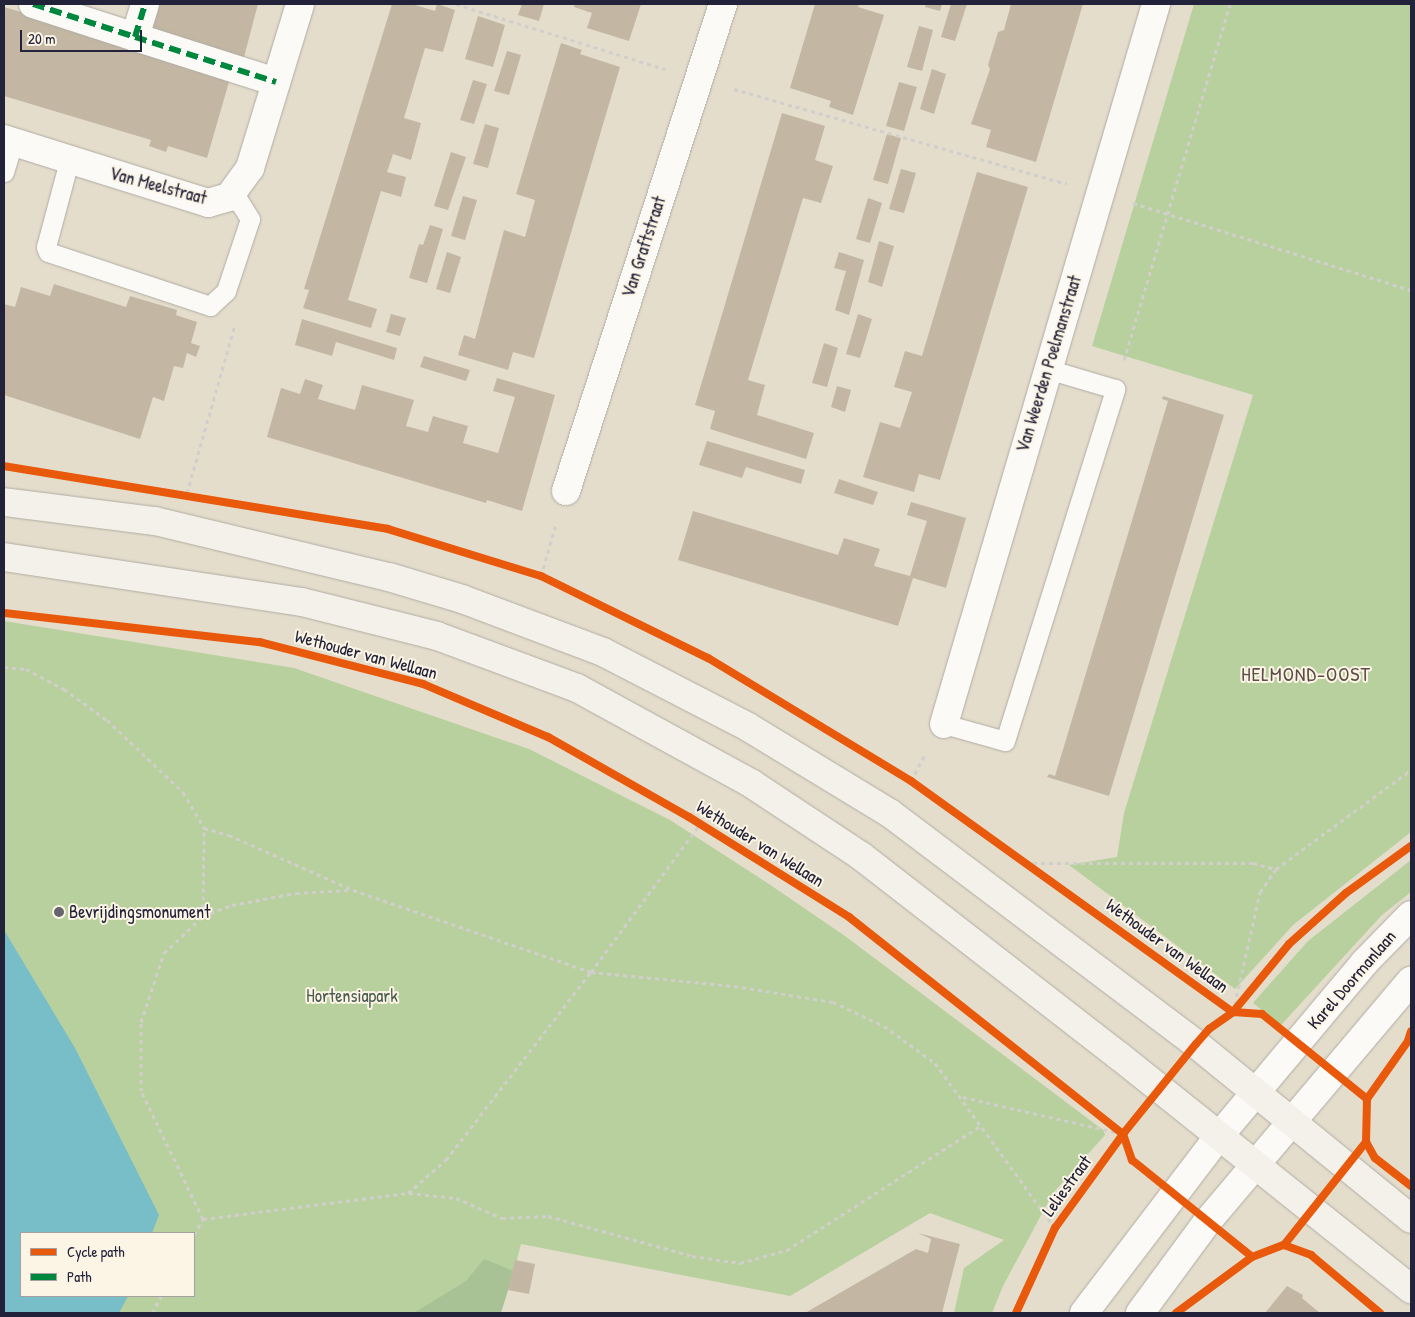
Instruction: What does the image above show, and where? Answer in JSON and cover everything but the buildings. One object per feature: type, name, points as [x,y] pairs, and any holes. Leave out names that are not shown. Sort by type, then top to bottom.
[{"type":"main road","points":[[4,502],[155,521],[389,577],[462,600],[603,652],[748,727],[891,814],[1196,1044],[1411,1219]]},
{"type":"main road","name":"Wethouder van Wellaan","points":[[4,557],[302,602],[437,636],[577,688],[752,784],[861,856],[1161,1090],[1411,1289]]},
{"type":"street","points":[[32,4],[276,82]]},
{"type":"street","points":[[135,37],[145,4]]},
{"type":"street","name":"Van Meelstraat","points":[[8,141],[208,203],[229,197],[250,168],[300,4]]},
{"type":"street","name":"Van Graftstraat","points":[[566,491],[722,4]]},
{"type":"street","name":"Van Weerden Poelmanstraat","points":[[944,724],[1156,4]]},
{"type":"street","name":"Karel Doormanlaan","points":[[1256,1093],[1364,963],[1411,915]]},
{"type":"street","points":[[1140,1313],[1207,1222],[1411,980]]},
{"type":"street","points":[[1084,1313],[1219,1136],[1256,1093]]},
{"type":"lane","points":[[4,172],[8,141]]},
{"type":"lane","points":[[68,161],[46,247],[48,252],[210,306],[226,291],[250,218],[233,192]]},
{"type":"lane","points":[[944,724],[1005,741],[1115,389],[1047,369]]},
{"type":"path","points":[[456,4],[697,79],[1167,214],[1411,290]]},
{"type":"path","points":[[1115,389],[1230,4]]},
{"type":"path","points":[[186,496],[236,319]]},
{"type":"path","points":[[541,576],[566,491]]},
{"type":"path","points":[[176,494],[195,498]]},
{"type":"path","points":[[531,574],[541,576],[550,581]]},
{"type":"path","points":[[4,666],[26,669],[64,689],[107,720],[183,792],[204,828],[202,916]]},
{"type":"path","points":[[1233,1012],[1260,892],[1276,869],[1411,770]]},
{"type":"path","points":[[902,776],[918,786]]},
{"type":"path","points":[[408,1193],[446,1160],[591,972],[700,824]]},
{"type":"path","points":[[204,828],[229,835],[353,890],[591,972],[734,986],[833,1002],[884,1026],[935,1063],[962,1097],[1055,1228]]},
{"type":"path","points":[[1018,858],[1041,874]]},
{"type":"path","points":[[1025,863],[1253,863],[1276,869]]},
{"type":"path","points":[[203,1219],[185,1188],[141,1091],[141,1022],[164,953],[202,916],[232,905],[296,893],[353,890]]},
{"type":"path","points":[[1196,1044],[1209,1029],[1233,1012],[1246,997]]},
{"type":"path","points":[[1118,1142],[1161,1090]]},
{"type":"path","points":[[962,1097],[1123,1134]]},
{"type":"path","points":[[1108,1121],[1123,1134],[1126,1142]]},
{"type":"path","points":[[203,1219],[408,1193],[456,1198],[502,1218],[548,1216],[692,1256],[740,1263],[787,1250],[982,1125]]},
{"type":"path","points":[[195,1233],[203,1219]]},
{"type":"path","points":[[152,1313],[160,1297]]},
{"type":"green space","points":[[1194,4],[1411,4],[1411,832],[1293,925],[1235,989],[1069,865],[1117,857],[1124,813],[1253,395],[1092,346]]},
{"type":"green space","name":"Hortensiapark","points":[[4,621],[294,668],[529,749],[670,820],[766,882],[845,936],[1103,1130],[1105,1135],[1053,1193],[1003,1286],[992,1313],[954,1313],[964,1268],[1004,1240],[930,1213],[790,1296],[521,1244],[514,1271],[506,1268],[491,1313],[4,1313]]},
{"type":"green space","points":[[1411,860],[1411,892],[1382,915],[1281,1025],[1253,1003],[1308,941]]},
{"type":"green space","points":[[484,1259],[514,1271],[501,1313],[414,1313],[466,1281]]},
{"type":"water","points":[[4,930],[75,1048],[159,1215],[152,1232],[20,1232],[20,1297],[127,1297],[119,1313],[4,1313]]},
{"type":"marked path","points":[[33,4],[135,37],[145,4]]},
{"type":"marked path","points":[[135,37],[276,82]]},
{"type":"cycle path","points":[[4,466],[388,529],[541,576],[708,658],[911,781],[1233,1012],[1262,1014],[1367,1099],[1366,1142],[1375,1158],[1411,1186]]},
{"type":"cycle path","points":[[4,613],[260,642],[423,684],[548,737],[689,817],[849,917],[1123,1134],[1132,1160],[1252,1257],[1284,1245],[1311,1255],[1380,1313]]},
{"type":"cycle path","name":"Leliestraat","points":[[1016,1313],[1055,1228],[1123,1134],[1196,1044],[1209,1029],[1233,1012],[1289,944],[1346,893],[1411,846]]},
{"type":"cycle path","points":[[1367,1099],[1408,1041],[1411,1031]]},
{"type":"cycle path","points":[[1284,1245],[1366,1142]]},
{"type":"cycle path","points":[[1176,1313],[1252,1257]]},
{"type":"place","name":"Bevrijdingsmonument","points":[[59,912]]},
{"type":"district","name":"HELMOND-OOST","points":[[1306,673]]}]
